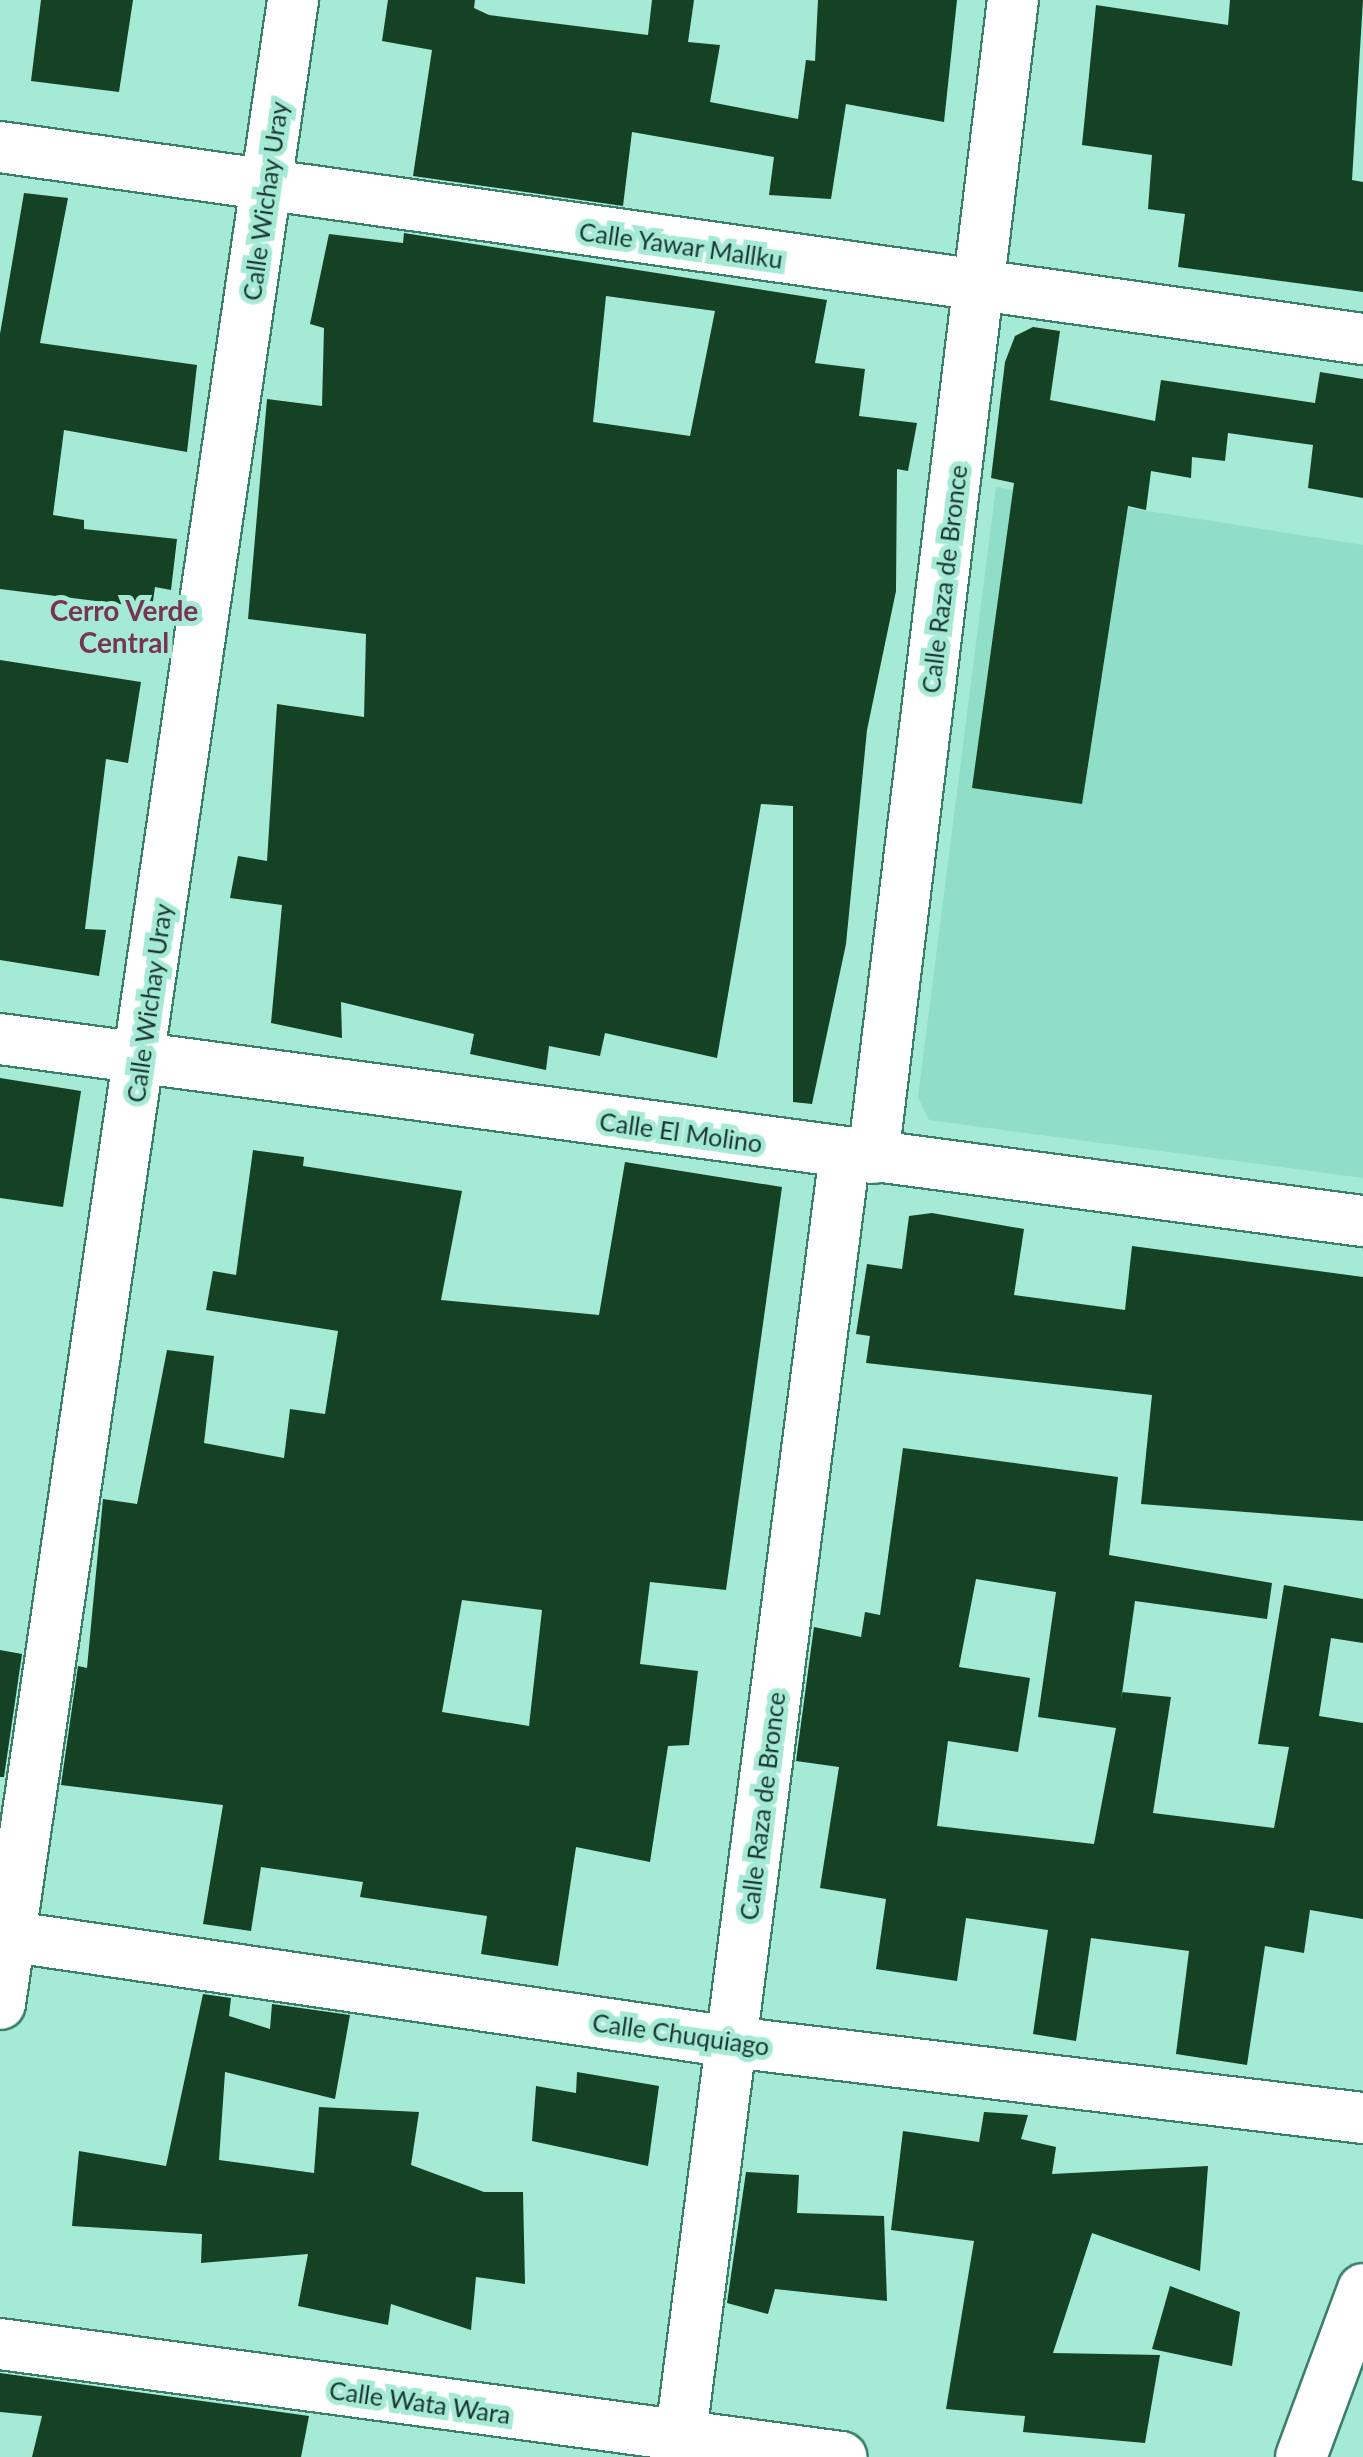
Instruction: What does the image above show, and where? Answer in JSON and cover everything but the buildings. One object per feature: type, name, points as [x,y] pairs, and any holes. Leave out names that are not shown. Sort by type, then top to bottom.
[{"type":"street","name":"Calle Wichay Uray","points":[[0,2004],[5,1936],[142,1059],[292,0]]},
{"type":"street","name":"Calle Raza de Bronce","points":[[679,2448],[732,2042],[980,287],[1013,0]]},
{"type":"street","name":"Calle Yawar Mallku","points":[[0,147],[1363,339]]},
{"type":"street","name":"Calle El Molino","points":[[0,1039],[1363,1222]]},
{"type":"street","name":"Calle Chuquiago","points":[[5,1936],[732,2042],[1363,2118]]},
{"type":"street","points":[[1300,2457],[1363,2289]]},
{"type":"street","name":"Calle Wata Wara","points":[[0,2344],[679,2448],[841,2457]]},
{"type":"shaded area","points":[[996,487],[1363,545],[1363,1178],[929,1120],[918,1097]]},
{"type":"district","name":"Cerro Verde Central","points":[[124,626]]}]
